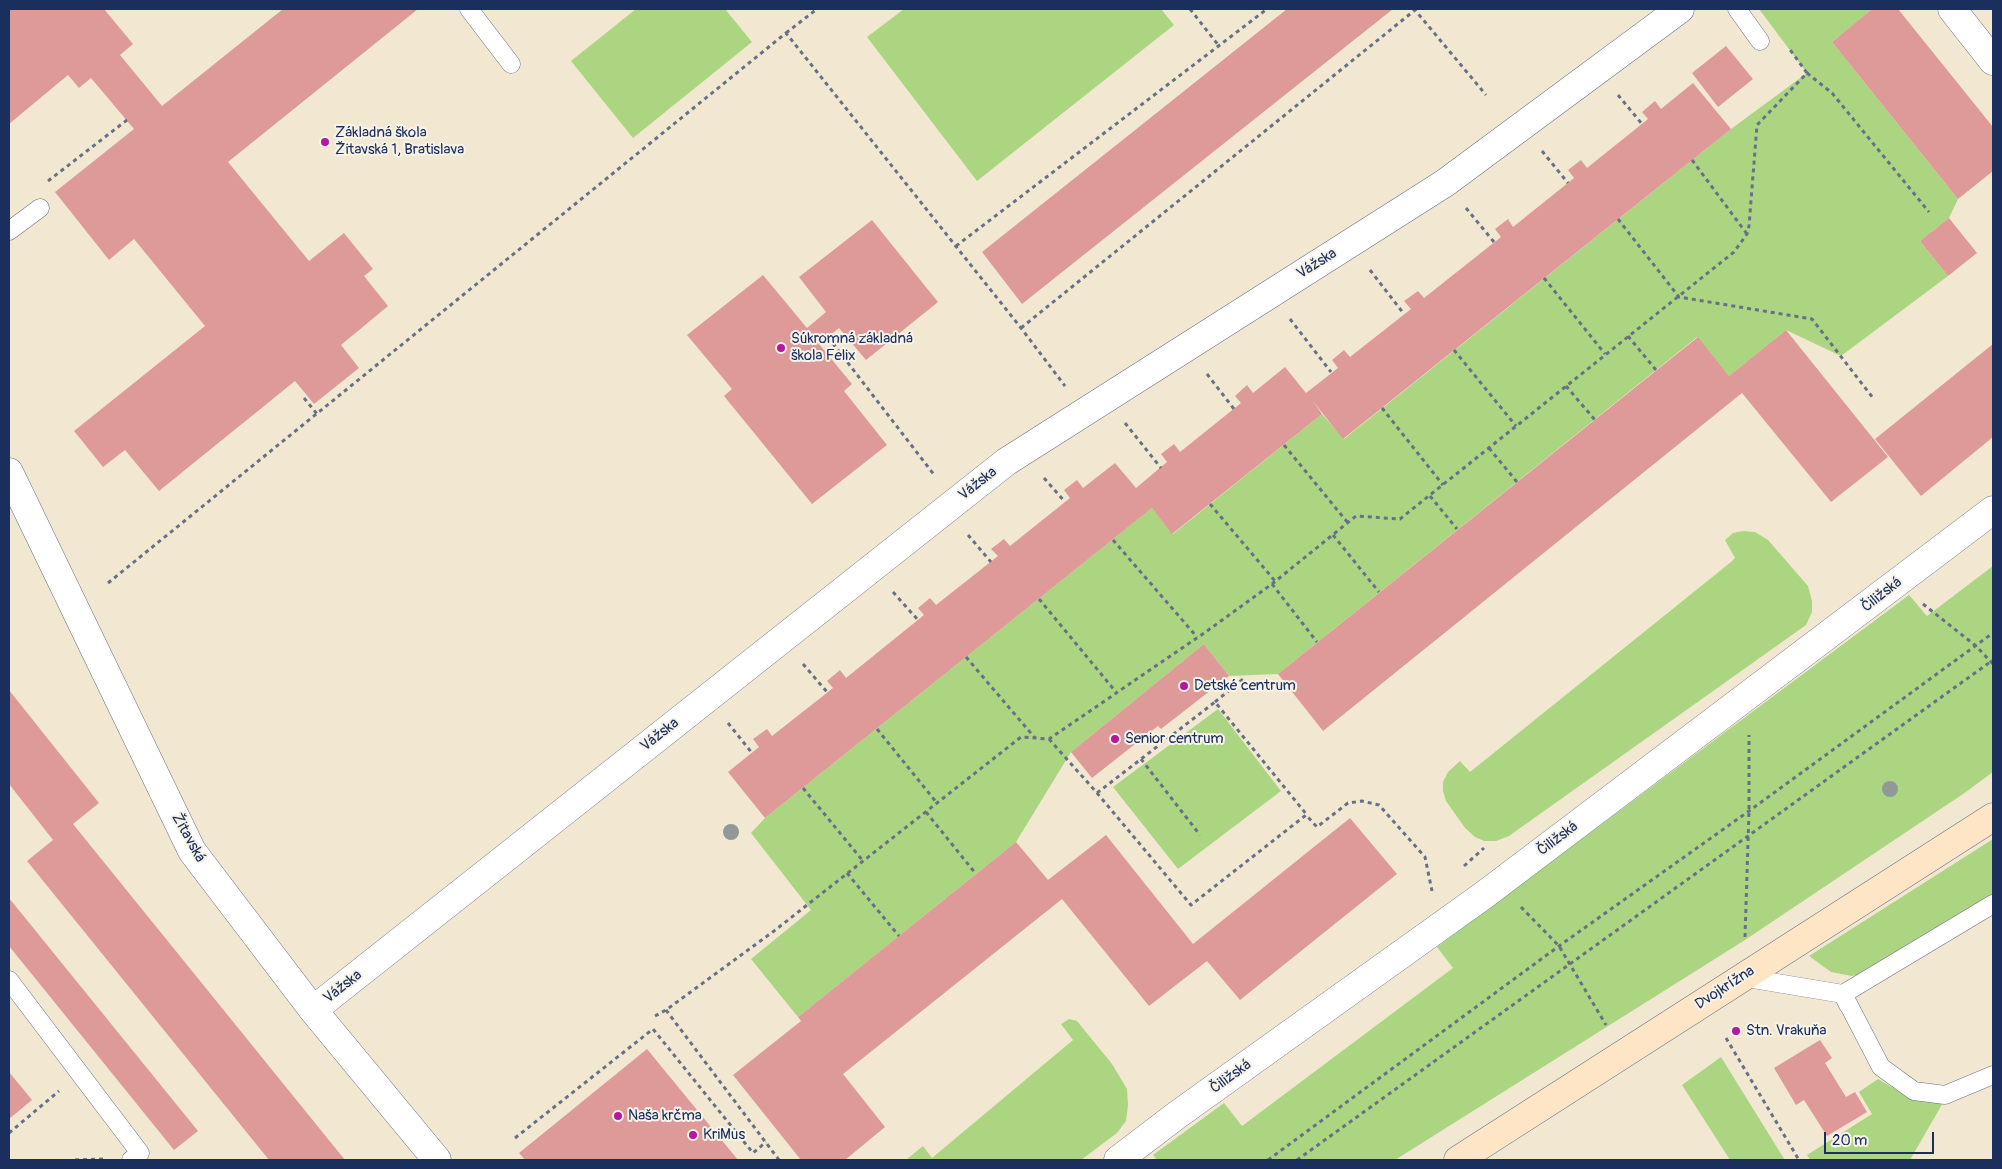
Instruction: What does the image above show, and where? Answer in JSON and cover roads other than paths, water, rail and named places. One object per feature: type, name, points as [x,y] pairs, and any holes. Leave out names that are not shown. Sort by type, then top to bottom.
[{"type":"street","name":"Vážska","points":[[313,1010],[1006,462],[1445,183],[1680,9]]},
{"type":"street","points":[[1952,9],[1993,61]]},
{"type":"street","name":"Žitavská","points":[[9,472],[192,851],[313,1010],[438,1160]]},
{"type":"street","name":"Čiližská","points":[[1118,1160],[1177,1115],[1484,895],[1993,510]]},
{"type":"street","name":"Dvojkrížna","points":[[1458,1160],[1993,817]]},
{"type":"lane","points":[[469,9],[511,64]]},
{"type":"lane","points":[[1737,9],[1760,41]]},
{"type":"lane","points":[[9,231],[40,208]]},
{"type":"lane","points":[[1741,978],[1842,994],[1993,904]]},
{"type":"lane","points":[[9,980],[140,1153],[132,1160]]},
{"type":"lane","points":[[1842,994],[1882,1067],[1914,1091],[1945,1095],[1993,1075]]},
{"type":"place","name":"Základná škola Žitavská 1, Bratislava","points":[[325,142]]},
{"type":"place","name":"Súkromná základná škola Felix","points":[[781,348]]},
{"type":"place","name":"Detské centrum","points":[[1184,686]]},
{"type":"place","name":"Senior centrum","points":[[1115,739]]},
{"type":"place","name":"Stn. Vrakuňa","points":[[1736,1031]]},
{"type":"place","name":"Naša krčma","points":[[618,1116]]},
{"type":"place","name":"KriMus","points":[[693,1135]]}]
